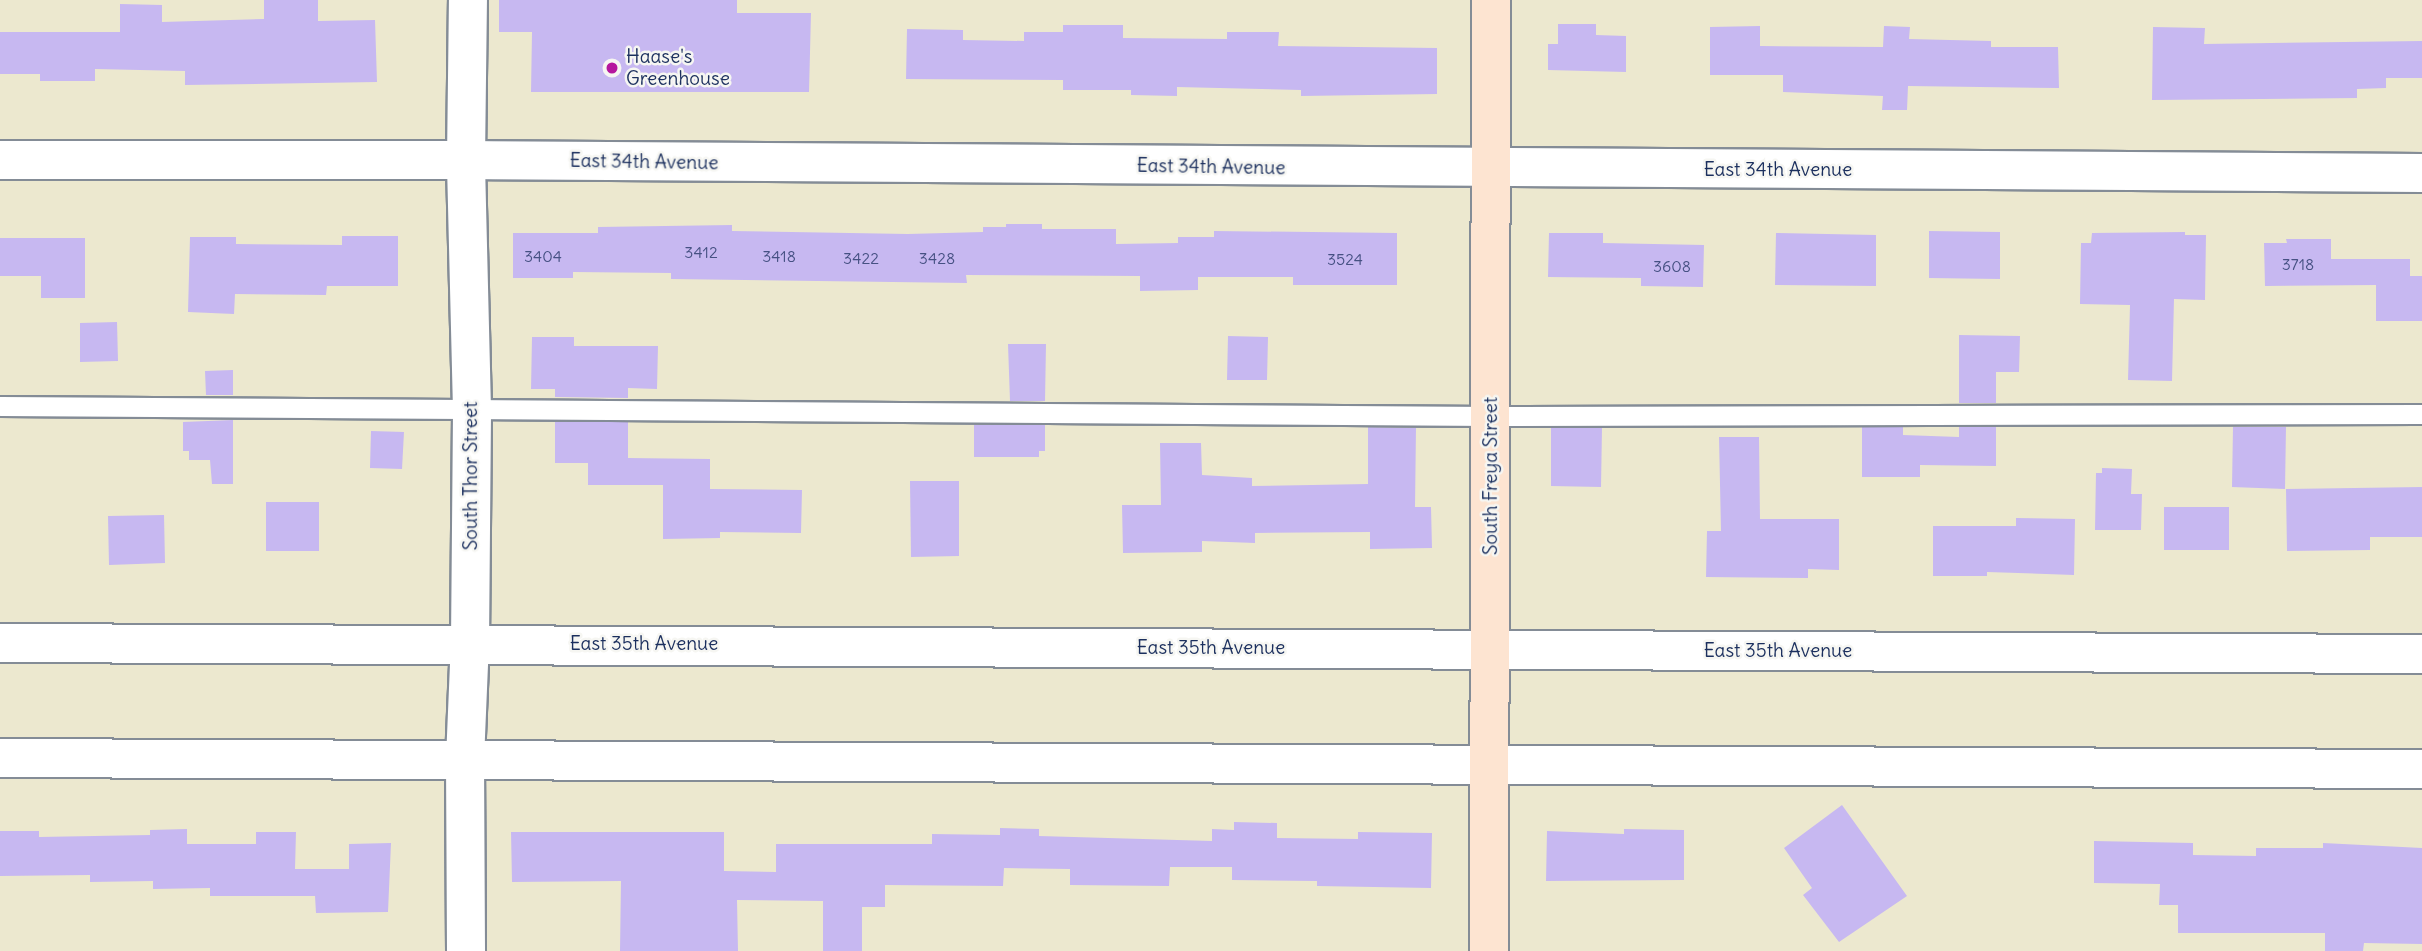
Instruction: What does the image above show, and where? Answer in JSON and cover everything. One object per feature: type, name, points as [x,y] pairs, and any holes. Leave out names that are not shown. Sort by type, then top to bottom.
[{"type":"main road","name":"South Freya Street","points":[[1489,951],[1493,169],[1491,0]]},
{"type":"street","name":"South Thor Street","points":[[466,951],[465,760],[470,643],[472,410],[466,160],[468,0]]},
{"type":"street","name":"East 34th Avenue","points":[[0,160],[466,160],[1493,169],[2422,173]]},
{"type":"street","name":"East 35th Avenue","points":[[0,643],[470,643],[2422,654]]},
{"type":"street","points":[[0,758],[2422,769]]},
{"type":"lane","points":[[0,406],[1492,416],[2422,414]]},
{"type":"building","points":[[264,0],[318,0],[318,21],[375,20],[377,82],[185,85],[185,71],[95,69],[95,81],[40,81],[40,74],[0,74],[0,32],[120,32],[120,4],[162,5],[162,22],[264,19]]},
{"type":"building","points":[[499,0],[737,0],[737,13],[811,13],[809,92],[531,92],[532,32],[499,32]]},
{"type":"building","points":[[1558,24],[1596,24],[1596,35],[1626,36],[1626,72],[1548,70],[1548,44],[1558,44]]},
{"type":"building","points":[[1063,25],[1123,25],[1123,38],[1227,39],[1227,32],[1279,32],[1278,46],[1437,48],[1437,94],[1301,96],[1301,90],[1177,87],[1177,96],[1131,95],[1131,90],[1063,90],[1063,80],[906,79],[907,29],[963,30],[963,40],[1024,41],[1024,32],[1063,32]]},
{"type":"building","points":[[1760,26],[1760,46],[1883,47],[1884,26],[1910,27],[1909,39],[1991,41],[1991,47],[2058,47],[2059,88],[1908,86],[1907,110],[1882,110],[1883,96],[1783,92],[1783,75],[1710,75],[1710,27]]},
{"type":"building","points":[[2153,27],[2205,28],[2204,44],[2422,41],[2422,78],[2386,78],[2386,88],[2357,89],[2357,98],[2152,100]]},
{"type":"building","points":[[1006,224],[1042,224],[1042,229],[1116,229],[1116,244],[1178,243],[1178,237],[1214,237],[1214,231],[1397,233],[1397,285],[1293,285],[1293,277],[1198,277],[1198,290],[1140,291],[1140,276],[966,275],[967,283],[671,279],[671,273],[573,272],[573,278],[513,278],[513,233],[598,233],[598,227],[732,225],[732,231],[908,234],[983,232],[983,227],[1006,227]]},
{"type":"building","points":[[1929,231],[2000,232],[2000,279],[1929,278]]},
{"type":"building","points":[[2185,232],[2185,235],[2206,235],[2205,300],[2174,299],[2172,381],[2128,380],[2130,305],[2080,304],[2081,243],[2091,243],[2092,233]]},
{"type":"building","points":[[1549,233],[1603,233],[1603,243],[1704,245],[1703,287],[1641,286],[1641,278],[1548,277]]},
{"type":"building","points":[[1776,233],[1876,235],[1876,286],[1775,285]]},
{"type":"building","points":[[342,236],[398,236],[398,286],[327,286],[326,295],[235,294],[234,314],[188,312],[190,237],[236,237],[236,244],[342,245]]},
{"type":"building","points":[[0,238],[85,238],[85,298],[41,298],[41,276],[0,276]]},
{"type":"building","points":[[2286,239],[2331,239],[2331,259],[2410,259],[2410,276],[2422,276],[2422,321],[2376,321],[2376,285],[2265,286],[2264,243],[2287,243]]},
{"type":"building","points":[[117,322],[118,361],[80,362],[80,323]]},
{"type":"building","points":[[1959,335],[2020,336],[2019,372],[1996,372],[1996,403],[1959,403]]},
{"type":"building","points":[[1228,336],[1268,337],[1267,380],[1227,380]]},
{"type":"building","points":[[532,337],[574,337],[574,346],[658,346],[657,389],[628,388],[628,398],[555,397],[555,389],[531,389]]},
{"type":"building","points":[[1008,344],[1046,344],[1045,401],[1010,401]]},
{"type":"building","points":[[233,370],[233,395],[206,395],[205,371]]},
{"type":"building","points":[[233,420],[233,484],[212,484],[210,460],[189,460],[189,451],[183,451],[183,422]]},
{"type":"building","points":[[555,422],[628,422],[628,458],[710,459],[710,489],[802,490],[801,533],[720,532],[720,538],[663,539],[663,485],[588,485],[588,463],[555,463]]},
{"type":"building","points":[[974,425],[1045,425],[1045,451],[1039,451],[1039,457],[974,457]]},
{"type":"building","points":[[1368,427],[1416,428],[1415,507],[1431,507],[1432,548],[1370,549],[1370,532],[1255,533],[1255,543],[1202,541],[1202,552],[1123,553],[1122,505],[1161,505],[1160,443],[1201,443],[1202,475],[1252,478],[1252,486],[1368,484]]},
{"type":"building","points":[[1862,427],[1903,427],[1903,435],[1959,437],[1959,427],[1996,427],[1996,466],[1920,465],[1920,477],[1862,477]]},
{"type":"building","points":[[2233,427],[2286,427],[2285,489],[2232,487]]},
{"type":"building","points":[[1551,428],[1602,428],[1601,487],[1551,486]]},
{"type":"building","points":[[371,431],[404,432],[402,469],[370,468]]},
{"type":"building","points":[[1719,437],[1759,437],[1760,519],[1839,519],[1839,570],[1808,569],[1808,578],[1706,577],[1707,531],[1721,531]]},
{"type":"building","points":[[2102,468],[2132,469],[2131,494],[2142,494],[2141,530],[2095,530],[2096,473],[2102,473]]},
{"type":"building","points":[[910,481],[959,481],[959,556],[911,557]]},
{"type":"building","points":[[2422,487],[2422,537],[2370,537],[2370,550],[2287,551],[2286,489]]},
{"type":"building","points":[[266,502],[319,502],[319,551],[266,551]]},
{"type":"building","points":[[2164,507],[2229,507],[2229,550],[2164,550]]},
{"type":"building","points":[[164,515],[165,563],[109,565],[108,516]]},
{"type":"building","points":[[2016,518],[2075,519],[2074,575],[1987,572],[1987,576],[1933,576],[1933,526],[2016,526]]},
{"type":"building","points":[[1842,805],[1907,896],[1839,942],[1803,895],[1812,888],[1784,848]]},
{"type":"building","points":[[1234,822],[1277,823],[1277,838],[1358,839],[1358,832],[1432,833],[1431,888],[1317,886],[1317,881],[1232,880],[1232,867],[1170,867],[1169,886],[1070,885],[1070,869],[1004,868],[1003,886],[885,885],[885,907],[862,907],[862,951],[823,951],[823,901],[737,900],[738,951],[620,951],[621,881],[512,882],[511,832],[724,832],[724,871],[776,872],[776,844],[932,844],[932,834],[1000,835],[1000,828],[1039,829],[1039,836],[1212,841],[1212,829],[1234,830]]},
{"type":"building","points":[[187,829],[187,844],[256,844],[256,832],[296,832],[295,869],[349,869],[349,844],[391,843],[388,912],[316,913],[315,896],[210,896],[210,888],[153,889],[153,881],[90,882],[90,875],[0,876],[0,831],[39,831],[39,837],[150,835],[150,830]]},
{"type":"building","points":[[1624,829],[1684,830],[1684,880],[1546,881],[1547,831],[1624,834]]},
{"type":"building","points":[[2094,841],[2193,843],[2193,855],[2256,856],[2256,848],[2323,848],[2323,843],[2422,848],[2422,944],[2364,943],[2363,951],[2325,951],[2325,933],[2178,933],[2178,905],[2159,905],[2160,884],[2094,883]]},
{"type":"place","name":"Haase's Greenhouse","points":[[612,68]]}]
